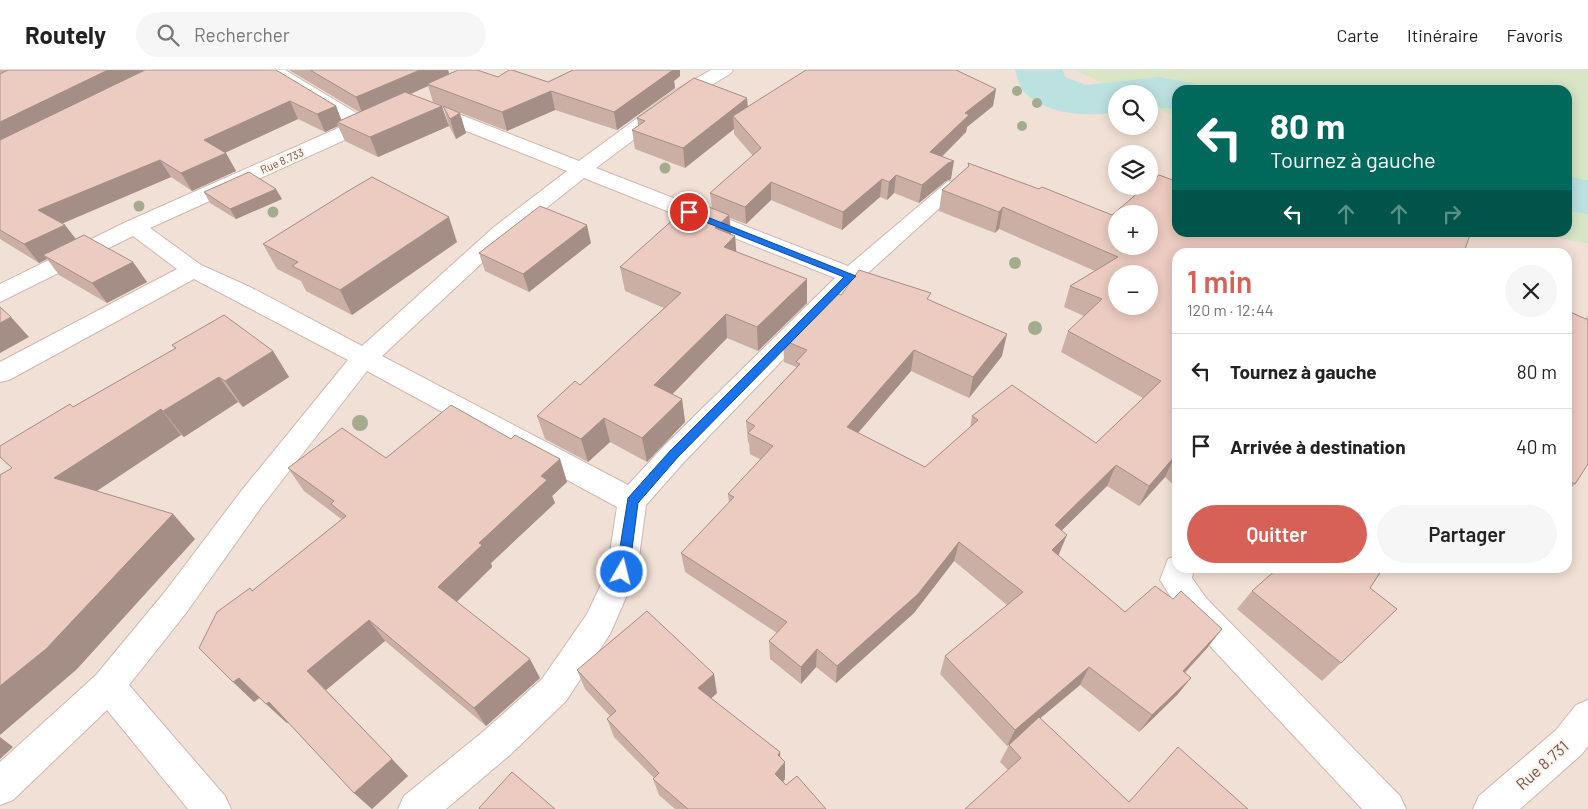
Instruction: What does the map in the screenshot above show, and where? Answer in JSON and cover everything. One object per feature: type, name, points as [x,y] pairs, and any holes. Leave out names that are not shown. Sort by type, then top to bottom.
[{"type":"street","points":[[272,70],[362,125]]},
{"type":"street","points":[[0,787],[108,686],[175,603],[252,498],[363,359],[502,232],[681,94],[724,70]]},
{"type":"street","name":"Rue 8.733","points":[[0,294],[134,227],[440,90]]},
{"type":"street","points":[[413,103],[851,276]]},
{"type":"street","points":[[418,809],[498,742],[554,690],[599,624],[622,572],[632,501],[674,454],[851,276],[954,186]]},
{"type":"street","points":[[134,227],[193,270],[242,293],[632,501]]},
{"type":"street","points":[[0,373],[193,270]]},
{"type":"street","points":[[1178,573],[1176,580],[1195,608],[1387,809]]},
{"type":"street","points":[[108,686],[212,809]]},
{"type":"street","name":"Rue 8.731","points":[[1492,809],[1569,742],[1588,717]]},
{"type":"shaded area","points":[[0,70],[1074,70],[1108,86],[1108,135],[1158,135],[1158,109],[1172,116],[1172,237],[1559,237],[1588,244],[1588,809],[0,809]]},
{"type":"green space","points":[[1074,70],[1588,70],[1588,244],[1556,237],[1572,237],[1572,85],[1172,85],[1172,116],[1158,109],[1158,85],[1108,86]]},
{"type":"building","points":[[8,70],[108,70],[0,122],[0,74]]},
{"type":"building","points":[[145,70],[276,70],[336,106],[317,114],[290,101],[204,140],[226,153],[181,173],[160,160],[38,210],[65,225],[24,244],[0,230],[0,140]]},
{"type":"building","points":[[310,70],[420,70],[356,97]]},
{"type":"building","points":[[458,70],[477,70],[498,77],[512,70],[548,82],[573,70],[673,70],[614,112],[551,91],[502,112],[427,84]]},
{"type":"building","points":[[806,70],[956,70],[996,89],[965,113],[969,115],[930,152],[954,161],[948,163],[922,185],[896,175],[889,182],[882,179],[843,212],[771,182],[745,207],[710,193],[761,148],[733,116]]},
{"type":"building","points":[[694,78],[747,98],[683,148],[632,130],[645,121],[637,118]]},
{"type":"building","points":[[405,92],[442,106],[370,137],[337,122]]},
{"type":"building","points":[[443,106],[460,113],[450,119]]},
{"type":"building","points":[[968,163],[1039,189],[1042,187],[1108,213],[1108,253],[1003,207],[999,212],[942,190],[969,166]]},
{"type":"building","points":[[249,172],[276,189],[230,209],[204,192]]},
{"type":"building","points":[[1159,175],[1172,180],[1172,237],[1469,237],[1465,248],[1172,248],[1172,459],[1149,486],[1116,465],[1055,525],[1067,535],[1052,550],[1125,612],[1155,586],[1173,599],[1181,591],[1222,629],[1183,671],[1191,678],[1152,715],[1089,667],[1015,730],[945,656],[1023,592],[959,542],[918,594],[837,666],[817,649],[801,667],[769,641],[787,622],[681,553],[734,497],[728,494],[773,446],[748,433],[755,426],[746,421],[800,364],[796,362],[807,350],[783,340],[832,291],[841,295],[859,270],[931,293],[927,299],[1007,334],[973,377],[914,350],[847,427],[925,467],[978,420],[972,416],[1012,385],[1096,443],[1161,381],[1068,331],[1102,299],[1070,286],[1118,257],[1113,255],[1158,255],[1158,205],[1124,205],[1135,195],[1158,195]]},
{"type":"building","points":[[372,177],[449,217],[340,290],[292,266],[298,262],[263,244],[348,191]]},
{"type":"building","points":[[694,201],[729,215],[715,228],[735,236],[724,247],[807,279],[757,327],[726,314],[654,385],[682,399],[642,438],[604,418],[581,439],[537,416],[575,381],[580,385],[681,293],[620,267]]},
{"type":"building","points":[[540,206],[587,225],[523,274],[479,253]]},
{"type":"building","points":[[84,235],[133,262],[92,283],[43,255]]},
{"type":"building","points":[[0,307],[11,317],[0,323]]},
{"type":"building","points":[[1572,313],[1588,320],[1588,464],[1575,484],[1572,482]]},
{"type":"building","points":[[224,315],[273,351],[225,381],[219,377],[163,411],[161,409],[54,478],[173,514],[46,649],[0,686],[0,475],[12,468],[0,457],[0,446],[70,404],[73,407],[176,348],[172,345]]},
{"type":"building","points":[[451,405],[511,439],[515,435],[560,459],[541,476],[547,480],[479,543],[482,545],[438,587],[530,659],[474,708],[369,620],[307,671],[392,759],[354,793],[269,702],[266,704],[239,678],[233,682],[199,648],[217,612],[250,588],[252,591],[346,516],[331,504],[334,501],[288,468],[342,428],[386,458]]},
{"type":"building","points":[[1272,573],[1380,573],[1370,588],[1397,609],[1341,663],[1252,591]]},
{"type":"building","points":[[647,611],[714,674],[698,688],[780,752],[778,755],[785,762],[775,774],[786,785],[797,776],[826,809],[688,809],[653,779],[659,773],[607,719],[616,711],[577,670]]},
{"type":"building","points":[[1039,717],[1129,802],[1178,747],[1248,809],[965,809],[1021,758],[1009,745]]},
{"type":"building","points":[[512,772],[555,809],[480,809]]},
{"type":"waterway","points":[[1039,70],[1043,84],[1070,98],[1086,100],[1108,98]]},
{"type":"waterway","points":[[1158,92],[1172,93]]},
{"type":"waterway","points":[[1572,195],[1588,197]]},
{"type":"route","points":[[622,572],[632,501],[674,454],[851,276],[689,212]]}]
